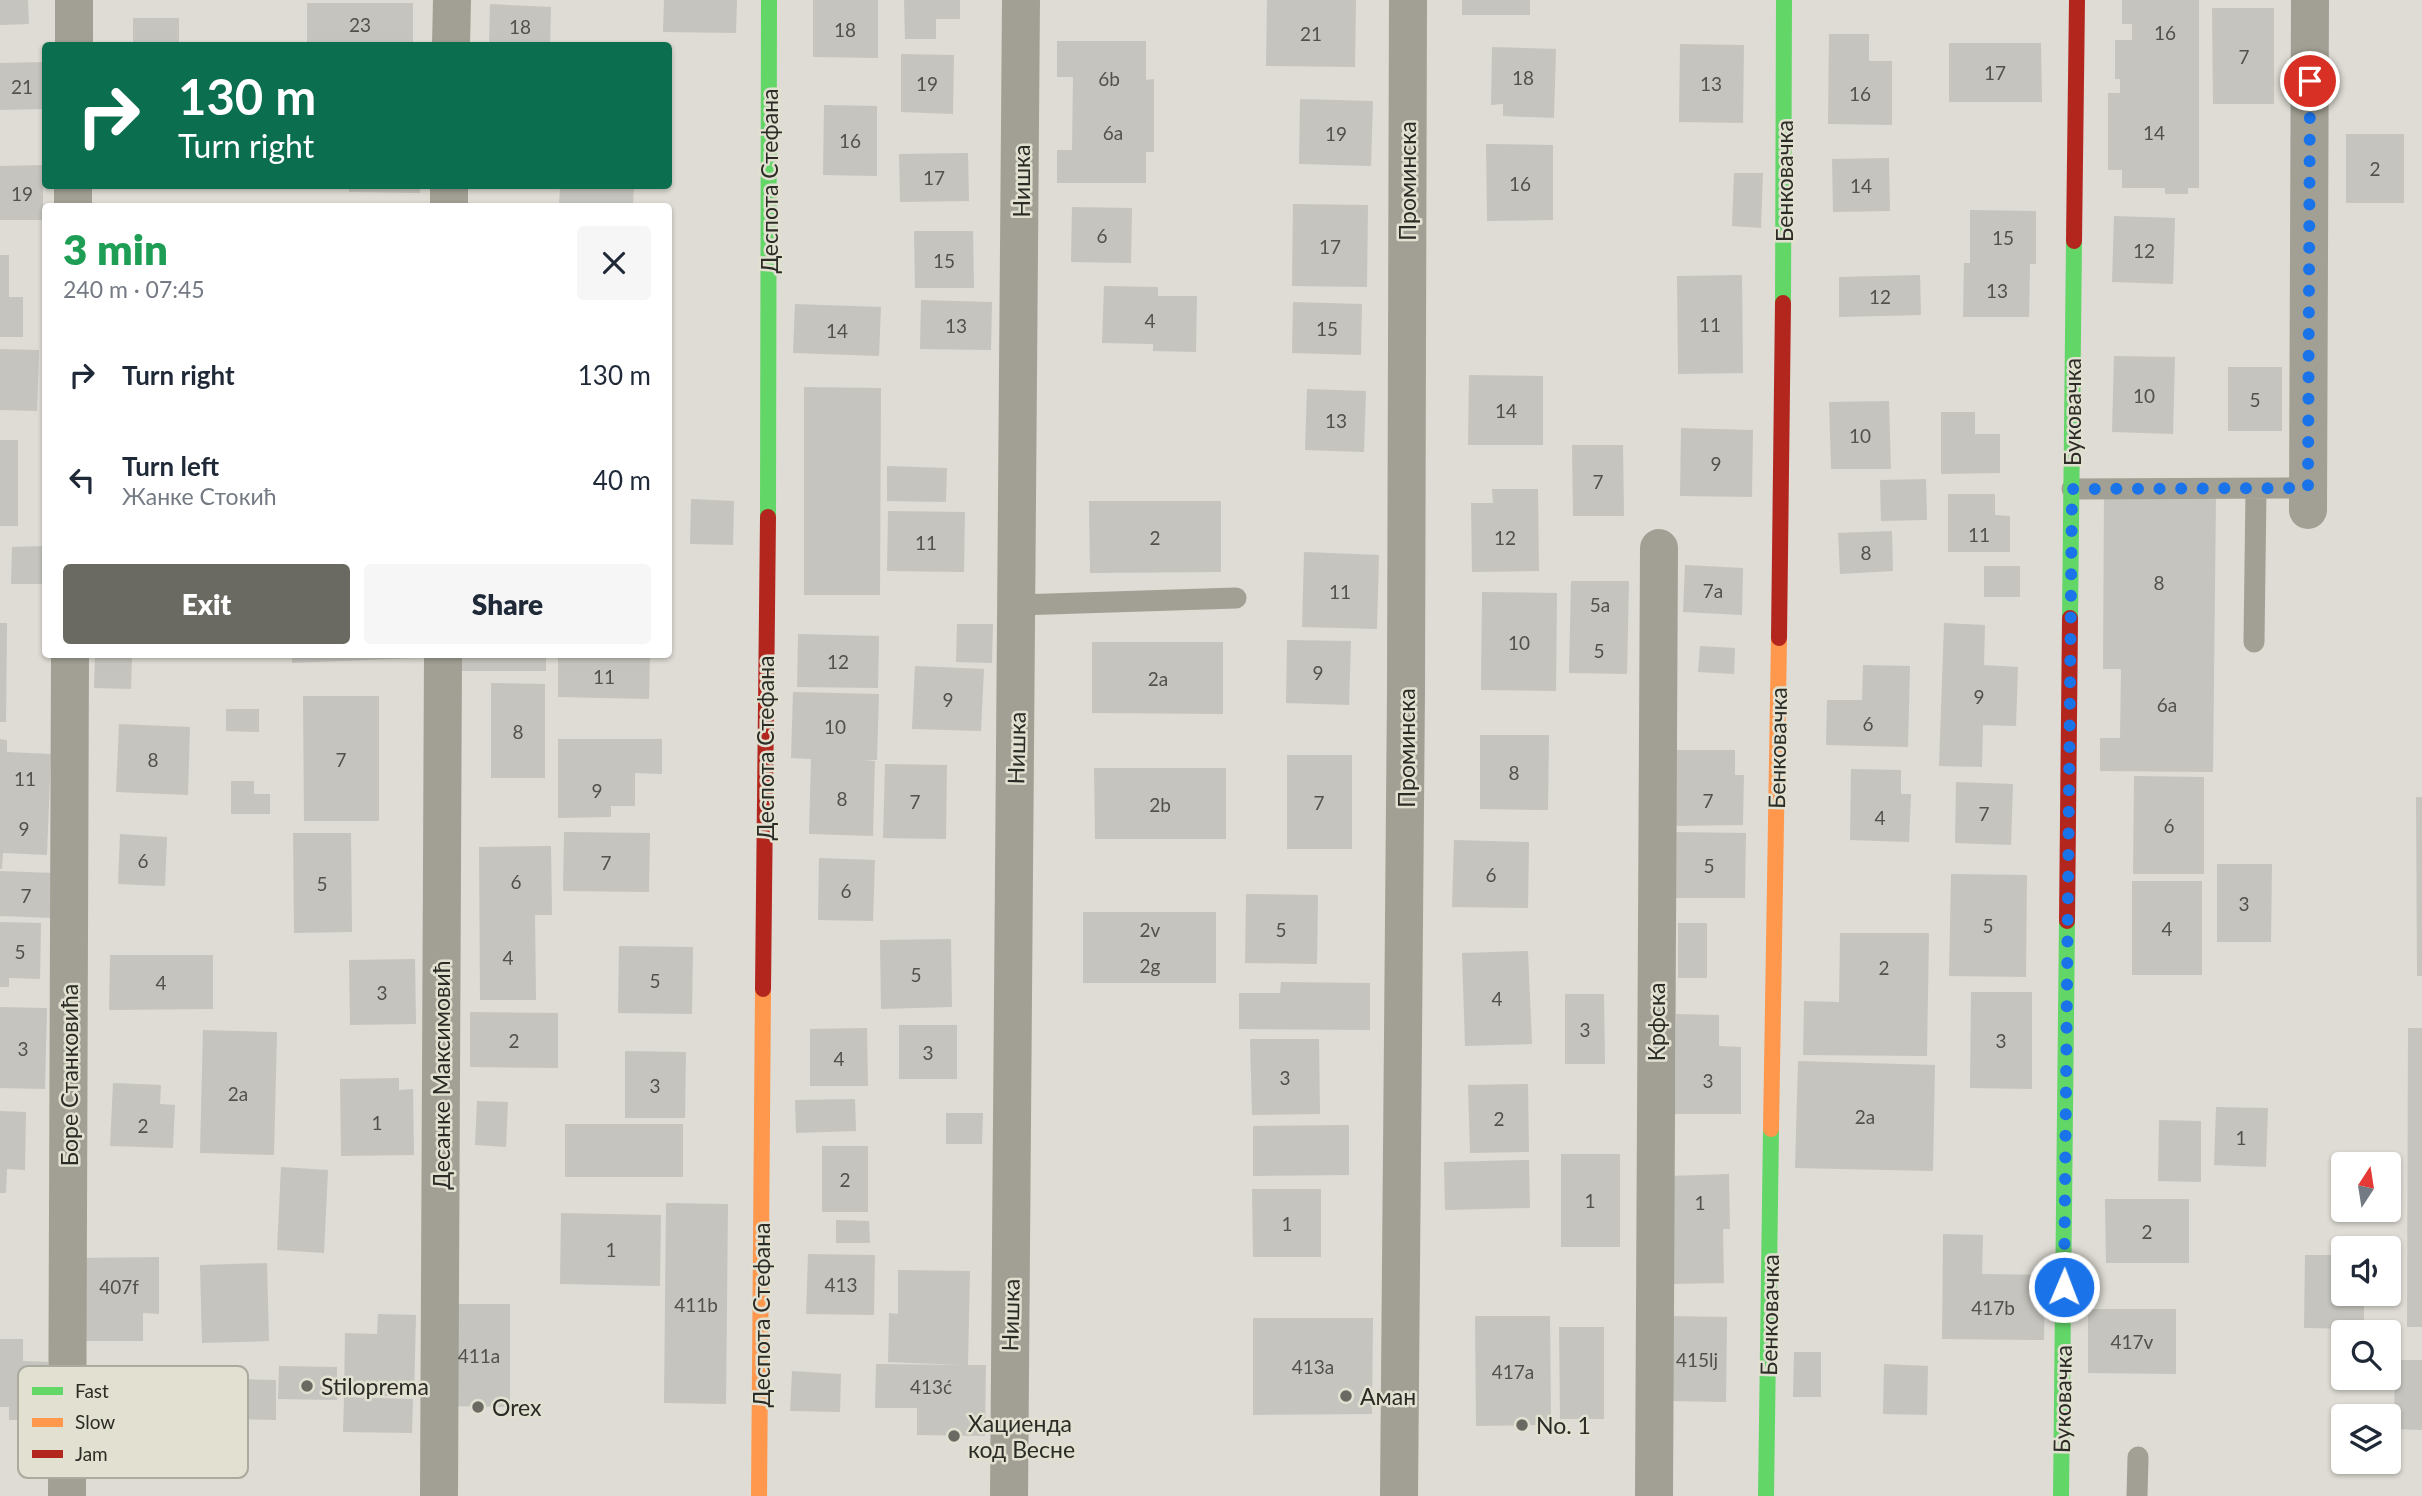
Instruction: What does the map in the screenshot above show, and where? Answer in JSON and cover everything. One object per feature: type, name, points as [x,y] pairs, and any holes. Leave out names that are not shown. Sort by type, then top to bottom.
[{"type":"street","points":[[74,0],[74,42]]},
{"type":"street","points":[[452,0],[452,42]]},
{"type":"street","name":"Деспота Стефана","points":[[759,1496],[770,265],[769,0]]},
{"type":"street","name":"Нишка","points":[[1009,1496],[1021,0]]},
{"type":"street","name":"Проминска","points":[[1399,1496],[1406,705],[1408,0]]},
{"type":"street","name":"Бенковачка","points":[[1766,1496],[1784,264],[1784,0]]},
{"type":"street","name":"Буковачка","points":[[2061,1496],[2077,0]]},
{"type":"street","points":[[2308,499],[2310,0]]},
{"type":"street","name":"Крфска","points":[[1654,1496],[1659,548]]},
{"type":"street","name":"Боре Станковића","points":[[68,1366],[71,658]]},
{"type":"street","name":"Десанке Максимовић","points":[[439,1496],[443,658]]},
{"type":"street","name":"Боре Станковића","points":[[68,1478],[68,1496]]},
{"type":"lane","points":[[2072,489],[2256,490],[2308,499]]},
{"type":"lane","points":[[2254,642],[2256,490]]},
{"type":"lane","points":[[1018,605],[1236,598]]},
{"type":"lane","points":[[2137,1496],[2138,1457]]},
{"type":"building","points":[[0,0],[28,0],[29,24],[0,25]]},
{"type":"building","points":[[664,0],[737,0],[736,33],[663,32]]},
{"type":"building","points":[[813,0],[878,0],[878,58],[813,57]]},
{"type":"building","points":[[904,0],[960,0],[960,19],[936,19],[936,39],[905,39]]},
{"type":"building","points":[[1267,0],[1356,0],[1355,67],[1266,66]]},
{"type":"building","points":[[1462,0],[1530,0],[1530,15],[1462,15]]},
{"type":"building","points":[[2122,0],[2199,0],[2199,188],[2188,188],[2188,194],[2165,194],[2165,188],[2122,188],[2122,170],[2108,170],[2108,93],[2120,93],[2120,79],[2115,79],[2115,40],[2132,40],[2132,24],[2122,24]]},
{"type":"building","points":[[307,3],[413,3],[413,42],[307,42]]},
{"type":"building","points":[[490,4],[551,7],[550,42],[489,42]]},
{"type":"building","points":[[2212,8],[2274,8],[2274,104],[2213,104]]},
{"type":"building","points":[[133,18],[179,18],[179,42],[133,42]]},
{"type":"building","points":[[1829,34],[1869,34],[1869,61],[1892,61],[1892,125],[1828,124]]},
{"type":"building","points":[[1057,41],[1146,41],[1146,80],[1154,79],[1154,152],[1146,152],[1146,183],[1057,183],[1057,150],[1072,150],[1073,77],[1057,77]]},
{"type":"building","points":[[1949,43],[2041,43],[2042,102],[1949,102]]},
{"type":"building","points":[[1680,44],[1744,45],[1743,123],[1679,122]]},
{"type":"building","points":[[1492,47],[1556,49],[1554,118],[1503,116],[1503,104],[1491,105]]},
{"type":"building","points":[[901,54],[954,55],[953,114],[901,112]]},
{"type":"building","points":[[42,62],[42,109],[0,110],[0,63]]},
{"type":"building","points":[[1300,99],[1373,101],[1371,166],[1299,164]]},
{"type":"building","points":[[824,105],[877,106],[877,176],[823,175]]},
{"type":"building","points":[[2346,134],[2404,134],[2404,203],[2346,203]]},
{"type":"building","points":[[1486,144],[1553,145],[1553,220],[1487,221]]},
{"type":"building","points":[[968,153],[969,201],[900,202],[899,154]]},
{"type":"building","points":[[1889,158],[1890,211],[1833,212],[1832,159]]},
{"type":"building","points":[[42,165],[42,220],[0,220],[0,166]]},
{"type":"building","points":[[1734,173],[1763,173],[1761,228],[1732,226]]},
{"type":"building","points":[[349,189],[420,189],[420,193],[349,192]]},
{"type":"building","points":[[560,189],[634,189],[633,203],[559,203]]},
{"type":"building","points":[[1293,204],[1368,205],[1367,287],[1292,286]]},
{"type":"building","points":[[1072,207],[1132,208],[1131,263],[1071,262]]},
{"type":"building","points":[[1970,210],[2036,211],[2036,264],[2030,264],[2029,317],[1963,317],[1964,263],[1970,263]]},
{"type":"building","points":[[2114,216],[2175,218],[2173,284],[2112,282]]},
{"type":"building","points":[[914,231],[973,231],[974,288],[915,288]]},
{"type":"building","points":[[0,255],[9,255],[9,297],[23,297],[23,337],[0,337]]},
{"type":"building","points":[[1742,275],[1743,373],[1678,374],[1677,276]]},
{"type":"building","points":[[1920,275],[1921,315],[1839,317],[1839,277]]},
{"type":"building","points":[[1104,286],[1158,287],[1158,296],[1197,296],[1196,352],[1153,351],[1153,344],[1102,343]]},
{"type":"building","points":[[921,300],[992,302],[991,350],[920,349]]},
{"type":"building","points":[[1293,302],[1362,304],[1361,355],[1292,353]]},
{"type":"building","points":[[795,304],[881,307],[879,356],[793,353]]},
{"type":"building","points":[[0,349],[39,350],[37,411],[0,410]]},
{"type":"building","points":[[2114,356],[2175,357],[2173,434],[2112,432]]},
{"type":"building","points":[[2228,367],[2282,367],[2282,431],[2228,431]]},
{"type":"building","points":[[1469,375],[1543,376],[1543,445],[1468,445]]},
{"type":"building","points":[[804,387],[881,388],[880,595],[804,595]]},
{"type":"building","points":[[1307,389],[1366,391],[1364,452],[1305,450]]},
{"type":"building","points":[[1889,401],[1891,469],[1831,469],[1829,402]]},
{"type":"building","points":[[1941,412],[1975,412],[1975,434],[2000,434],[2000,473],[1941,474]]},
{"type":"building","points":[[1681,428],[1753,430],[1752,497],[1680,496]]},
{"type":"building","points":[[0,440],[18,440],[18,526],[0,526]]},
{"type":"building","points":[[1572,445],[1623,445],[1624,516],[1573,516]]},
{"type":"building","points":[[887,466],[947,468],[946,502],[887,501]]},
{"type":"building","points":[[1926,479],[1927,520],[1881,521],[1880,480]]},
{"type":"building","points":[[1492,489],[1538,489],[1539,571],[1472,572],[1471,503],[1493,503]]},
{"type":"building","points":[[1948,494],[1995,494],[1995,515],[2010,516],[2010,552],[1948,552]]},
{"type":"building","points":[[2104,494],[2216,495],[2213,772],[2100,771],[2100,738],[2120,738],[2121,669],[2103,669]]},
{"type":"building","points":[[691,499],[734,501],[733,545],[690,544]]},
{"type":"building","points":[[1089,501],[1221,501],[1221,572],[1090,573]]},
{"type":"building","points":[[888,511],[965,512],[964,572],[887,571]]},
{"type":"building","points":[[1892,531],[1893,571],[1840,574],[1838,533]]},
{"type":"building","points":[[42,546],[42,584],[11,584],[12,547]]},
{"type":"building","points":[[1304,552],[1379,555],[1377,629],[1302,627]]},
{"type":"building","points":[[1685,565],[1743,568],[1742,615],[1683,612]]},
{"type":"building","points":[[1984,566],[2020,566],[2020,597],[1984,597]]},
{"type":"building","points":[[1571,581],[1629,581],[1627,674],[1569,673]]},
{"type":"building","points":[[1482,592],[1557,593],[1556,691],[1481,690]]},
{"type":"building","points":[[0,623],[7,623],[6,722],[0,722]]},
{"type":"building","points":[[1944,623],[1985,625],[1984,665],[2018,667],[2016,726],[1983,725],[1982,767],[1939,766]]},
{"type":"building","points":[[957,624],[993,624],[992,663],[956,662]]},
{"type":"building","points":[[798,634],[879,636],[878,688],[797,687]]},
{"type":"building","points":[[1287,640],[1351,641],[1349,705],[1286,703]]},
{"type":"building","points":[[1092,642],[1223,642],[1223,714],[1092,713]]},
{"type":"building","points":[[1700,646],[1735,648],[1734,674],[1698,672]]},
{"type":"building","points":[[95,658],[132,658],[131,689],[94,688]]},
{"type":"building","points":[[292,658],[417,658],[292,663]]},
{"type":"building","points":[[459,658],[546,658],[546,671],[459,671]]},
{"type":"building","points":[[558,658],[650,658],[649,699],[558,697]]},
{"type":"building","points":[[1863,665],[1910,666],[1908,747],[1826,745],[1827,700],[1862,700]]},
{"type":"building","points":[[915,666],[984,669],[981,731],[912,729]]},
{"type":"building","points":[[491,683],[545,684],[545,778],[491,778]]},
{"type":"building","points":[[793,692],[879,694],[877,760],[862,760],[875,761],[873,836],[809,834],[811,759],[791,758]]},
{"type":"building","points":[[303,696],[379,696],[379,821],[304,821]]},
{"type":"building","points":[[226,709],[259,709],[259,732],[226,731]]},
{"type":"building","points":[[119,724],[190,727],[188,795],[116,792]]},
{"type":"building","points":[[1480,735],[1549,735],[1548,810],[1480,809]]},
{"type":"building","points":[[0,739],[7,740],[7,752],[51,754],[47,855],[3,853],[2,869],[0,869]]},
{"type":"building","points":[[558,739],[662,739],[662,774],[635,773],[635,806],[611,806],[611,817],[558,818]]},
{"type":"building","points":[[1672,750],[1735,750],[1735,775],[1744,775],[1743,825],[1672,826]]},
{"type":"building","points":[[1287,755],[1352,755],[1352,849],[1287,849]]},
{"type":"building","points":[[885,764],[947,765],[946,839],[883,838]]},
{"type":"building","points":[[1094,768],[1226,768],[1226,839],[1095,839]]},
{"type":"building","points":[[1851,769],[1901,770],[1901,794],[1911,794],[1909,842],[1850,840]]},
{"type":"building","points":[[2134,776],[2204,777],[2204,874],[2133,874]]},
{"type":"building","points":[[231,781],[254,781],[254,794],[270,794],[270,814],[231,814]]},
{"type":"building","points":[[1956,782],[2013,784],[2011,845],[1955,843]]},
{"type":"building","points":[[2416,797],[2422,797],[2422,976],[2417,976]]},
{"type":"building","points":[[564,832],[650,833],[649,892],[563,891]]},
{"type":"building","points":[[1672,832],[1746,833],[1745,898],[1672,898]]},
{"type":"building","points":[[293,833],[351,833],[352,932],[294,933]]},
{"type":"building","points":[[120,834],[167,837],[165,886],[118,884]]},
{"type":"building","points":[[1454,840],[1529,842],[1528,908],[1452,907]]},
{"type":"building","points":[[551,846],[552,915],[535,915],[536,1000],[480,1000],[479,847]]},
{"type":"building","points":[[819,858],[875,860],[873,921],[818,920]]},
{"type":"building","points":[[2217,864],[2272,864],[2271,942],[2217,942]]},
{"type":"building","points":[[0,871],[54,873],[52,918],[0,916]]},
{"type":"building","points":[[1951,874],[2027,875],[2026,977],[1949,976]]},
{"type":"building","points":[[2132,881],[2202,881],[2202,975],[2132,975]]},
{"type":"building","points":[[1246,894],[1318,895],[1317,964],[1245,963]]},
{"type":"building","points":[[1083,912],[1216,912],[1216,983],[1083,983]]},
{"type":"building","points":[[0,922],[41,923],[40,979],[9,978],[9,987],[0,987]]},
{"type":"building","points":[[1678,923],[1707,923],[1707,978],[1678,978]]},
{"type":"building","points":[[1840,933],[1929,933],[1927,1056],[1803,1055],[1804,1001],[1839,1002]]},
{"type":"building","points":[[951,939],[952,1007],[881,1009],[880,940]]},
{"type":"building","points":[[619,946],[693,947],[692,1014],[618,1013]]},
{"type":"building","points":[[1528,951],[1532,1044],[1465,1046],[1462,953]]},
{"type":"building","points":[[110,955],[213,955],[213,1009],[109,1010]]},
{"type":"building","points":[[415,959],[416,1024],[350,1025],[349,960]]},
{"type":"building","points":[[1281,982],[1370,983],[1370,1030],[1239,1029],[1239,993],[1280,993]]},
{"type":"building","points":[[1971,992],[2032,992],[2032,1089],[1970,1088]]},
{"type":"building","points":[[1565,994],[1604,994],[1605,1064],[1565,1064]]},
{"type":"building","points":[[0,1007],[47,1008],[45,1089],[0,1088]]},
{"type":"building","points":[[470,1012],[558,1013],[558,1068],[470,1067]]},
{"type":"building","points":[[1676,1014],[1719,1015],[1719,1046],[1741,1047],[1741,1114],[1675,1114]]},
{"type":"building","points":[[899,1025],[957,1025],[957,1079],[899,1079]]},
{"type":"building","points":[[867,1028],[868,1086],[810,1086],[810,1029]]},
{"type":"building","points":[[2408,1028],[2422,1028],[2422,1327],[2407,1327]]},
{"type":"building","points":[[203,1030],[277,1032],[274,1155],[200,1153]]},
{"type":"building","points":[[1250,1039],[1319,1039],[1320,1114],[1252,1115]]},
{"type":"building","points":[[625,1051],[686,1052],[685,1118],[625,1118]]},
{"type":"building","points":[[1798,1061],[1935,1065],[1933,1171],[1795,1168]]},
{"type":"building","points":[[399,1078],[399,1090],[413,1089],[414,1155],[341,1156],[340,1079]]},
{"type":"building","points":[[113,1083],[161,1085],[160,1104],[175,1105],[173,1148],[110,1146]]},
{"type":"building","points":[[1528,1084],[1529,1152],[1470,1153],[1468,1085]]},
{"type":"building","points":[[855,1099],[856,1131],[796,1133],[795,1100]]},
{"type":"building","points":[[477,1101],[508,1102],[506,1147],[475,1145]]},
{"type":"building","points":[[2216,1107],[2268,1108],[2266,1167],[2214,1165]]},
{"type":"building","points":[[0,1111],[26,1112],[25,1170],[7,1169],[6,1193],[0,1193]]},
{"type":"building","points":[[946,1113],[983,1113],[982,1144],[946,1144]]},
{"type":"building","points":[[2159,1120],[2201,1121],[2201,1182],[2158,1181]]},
{"type":"building","points":[[565,1124],[683,1124],[683,1177],[565,1177]]},
{"type":"building","points":[[1349,1125],[1349,1175],[1253,1176],[1253,1126]]},
{"type":"building","points":[[822,1146],[868,1146],[868,1212],[822,1212]]},
{"type":"building","points":[[1561,1154],[1620,1154],[1620,1247],[1561,1247]]},
{"type":"building","points":[[1529,1160],[1530,1208],[1445,1210],[1444,1162]]},
{"type":"building","points":[[281,1167],[328,1170],[324,1253],[277,1250]]},
{"type":"building","points":[[1729,1174],[1730,1229],[1723,1229],[1724,1283],[1673,1284],[1670,1176]]},
{"type":"building","points":[[1252,1189],[1321,1189],[1321,1257],[1253,1257]]},
{"type":"building","points":[[2105,1199],[2189,1199],[2189,1263],[2106,1263]]},
{"type":"building","points":[[666,1203],[728,1204],[726,1404],[664,1403]]},
{"type":"building","points":[[561,1213],[661,1215],[660,1286],[560,1284]]},
{"type":"building","points":[[836,1220],[869,1221],[870,1243],[836,1243]]},
{"type":"building","points":[[1943,1234],[1983,1235],[1982,1274],[2045,1275],[2044,1340],[1942,1339]]},
{"type":"building","points":[[808,1254],[875,1255],[874,1315],[806,1314]]},
{"type":"building","points":[[2305,1255],[2331,1255],[2331,1306],[2364,1306],[2364,1320],[2331,1320],[2331,1328],[2304,1328]]},
{"type":"building","points":[[159,1257],[159,1314],[143,1313],[143,1341],[80,1341],[79,1258]]},
{"type":"building","points":[[267,1263],[269,1341],[202,1343],[200,1265]]},
{"type":"building","points":[[898,1270],[970,1271],[968,1365],[986,1365],[985,1436],[917,1435],[917,1408],[875,1408],[876,1364],[962,1365],[888,1362],[889,1313],[898,1314]]},
{"type":"building","points":[[447,1304],[510,1304],[510,1407],[447,1406]]},
{"type":"building","points":[[2088,1309],[2176,1309],[2176,1374],[2088,1373]]},
{"type":"building","points":[[378,1314],[416,1315],[414,1397],[344,1395],[345,1333],[377,1334]]},
{"type":"building","points":[[1475,1316],[1550,1316],[1551,1425],[1476,1426]]},
{"type":"building","points":[[1667,1316],[1727,1317],[1726,1402],[1666,1401]]},
{"type":"building","points":[[1253,1318],[1373,1318],[1372,1414],[1253,1415]]},
{"type":"building","points":[[1559,1327],[1604,1327],[1604,1419],[1560,1419]]},
{"type":"building","points":[[0,1339],[23,1339],[23,1361],[48,1362],[48,1366],[18,1366],[18,1420],[9,1420],[9,1407],[0,1407]]},
{"type":"building","points":[[1794,1352],[1821,1352],[1821,1397],[1793,1397]]},
{"type":"building","points":[[2401,1360],[2422,1360],[2422,1430],[2401,1429],[2401,1404],[2394,1404],[2395,1390],[2401,1390]]},
{"type":"building","points":[[1884,1364],[1928,1366],[1927,1415],[1883,1414]]},
{"type":"building","points":[[279,1366],[337,1367],[337,1400],[278,1399]]},
{"type":"building","points":[[792,1371],[841,1374],[840,1412],[790,1411]]},
{"type":"building","points":[[248,1379],[276,1380],[276,1420],[248,1419]]},
{"type":"building","points":[[344,1397],[413,1399],[412,1433],[343,1432]]},
{"type":"traffic: fast","points":[[768,517],[769,0]]},
{"type":"traffic: fast","points":[[1783,303],[1784,0]]},
{"type":"traffic: fast","points":[[2070,618],[2074,241]]},
{"type":"traffic: fast","points":[[2061,1496],[2067,921]]},
{"type":"traffic: fast","points":[[1766,1496],[1771,1129]]},
{"type":"traffic: slow","points":[[1771,1129],[1779,638]]},
{"type":"traffic: slow","points":[[759,1496],[763,989]]},
{"type":"traffic: jam","points":[[2074,241],[2077,0]]},
{"type":"traffic: jam","points":[[1779,638],[1783,303]]},
{"type":"traffic: jam","points":[[763,989],[768,517]]},
{"type":"traffic: jam","points":[[2067,921],[2070,618]]},
{"type":"place","name":"Stiloprema","points":[[307,1386]]},
{"type":"place","name":"Аман","points":[[1346,1396]]},
{"type":"place","name":"Orex","points":[[478,1407]]},
{"type":"place","name":"No. 1","points":[[1522,1425]]},
{"type":"place","name":"Хациенда код Весне","points":[[954,1436]]},
{"type":"route","points":[[2064,1287],[2072,489],[2308,488],[2310,81]]}]
